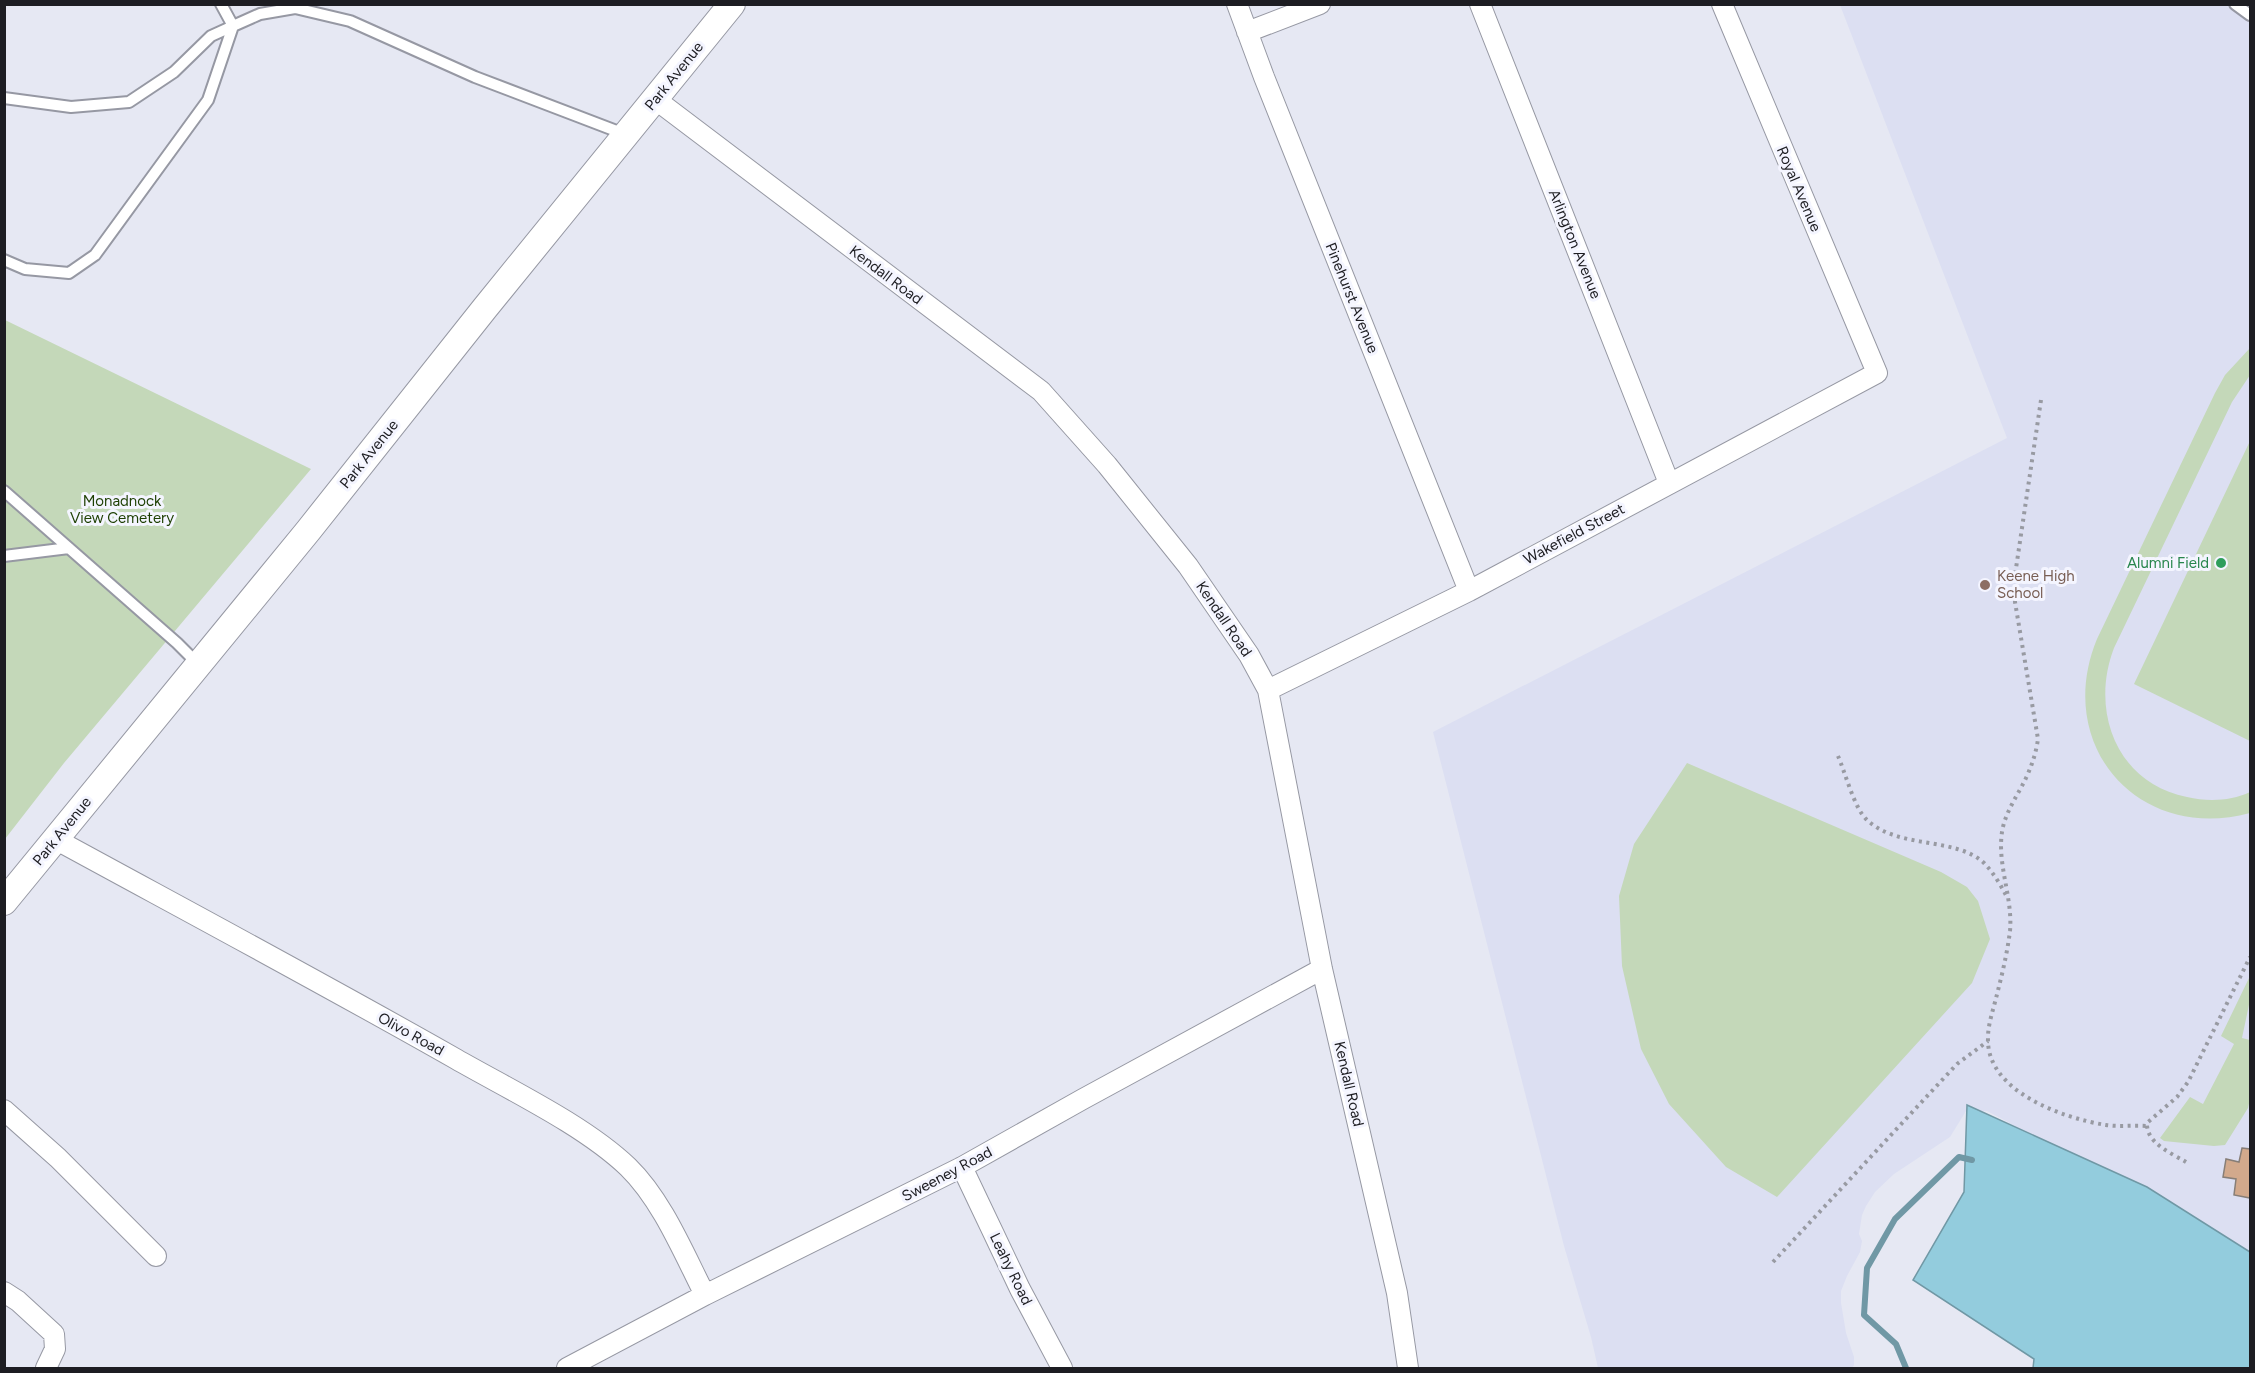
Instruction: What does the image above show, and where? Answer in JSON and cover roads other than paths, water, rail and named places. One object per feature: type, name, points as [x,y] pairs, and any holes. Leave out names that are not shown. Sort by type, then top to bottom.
[{"type":"street","name":"Park Avenue","points":[[4,902],[732,4]]},
{"type":"street","name":"Pinehurst Avenue","points":[[1237,4],[1469,591]]},
{"type":"street","points":[[1247,32],[1320,4]]},
{"type":"street","name":"Arlington Avenue","points":[[1480,4],[1669,483]]},
{"type":"street","name":"Royal Avenue","points":[[1722,4],[1877,373]]},
{"type":"street","name":"Kendall Road","points":[[655,99],[1041,391],[1107,465],[1188,566],[1249,655],[1268,690],[1322,969],[1397,1293],[1408,1368]]},
{"type":"street","name":"Wakefield Street","points":[[1268,690],[1469,591],[1877,373]]},
{"type":"street","name":"Olivo Road","points":[[55,839],[401,1028],[570,1124],[608,1150],[630,1169],[653,1198],[705,1295]]},
{"type":"street","name":"Sweeney Road","points":[[567,1368],[705,1295],[962,1167],[1322,969]]},
{"type":"street","points":[[4,1110],[58,1158],[156,1256]]},
{"type":"street","name":"Leahy Road","points":[[962,1167],[1020,1289],[1062,1368]]},
{"type":"street","points":[[4,1292],[18,1301],[54,1334],[56,1349],[46,1368]]},
{"type":"lane","points":[[4,260],[25,269],[69,273],[95,255],[208,100],[233,26],[221,4]]},
{"type":"lane","points":[[2235,4],[2250,15]]},
{"type":"lane","points":[[4,98],[71,107],[129,102],[174,72],[211,36],[260,14],[295,8],[350,21],[475,77],[627,135]]},
{"type":"lane","points":[[4,491],[198,664]]},
{"type":"lane","points":[[4,556],[69,548]]},
{"type":"water","points":[[1967,1105],[2147,1187],[2250,1252],[2250,1368],[2033,1368],[2034,1359],[1913,1280],[1964,1192]]},
{"type":"waterway","points":[[1906,1368],[1896,1344],[1864,1315],[1867,1268],[1895,1219],[1959,1157],[1972,1160]]},
{"type":"place","name":"Alumni Field","points":[[2221,563]]},
{"type":"place","name":"Keene High School","points":[[1985,585]]},
{"type":"park label","name":"Monadnock View Cemetery","points":[[122,510]]}]
